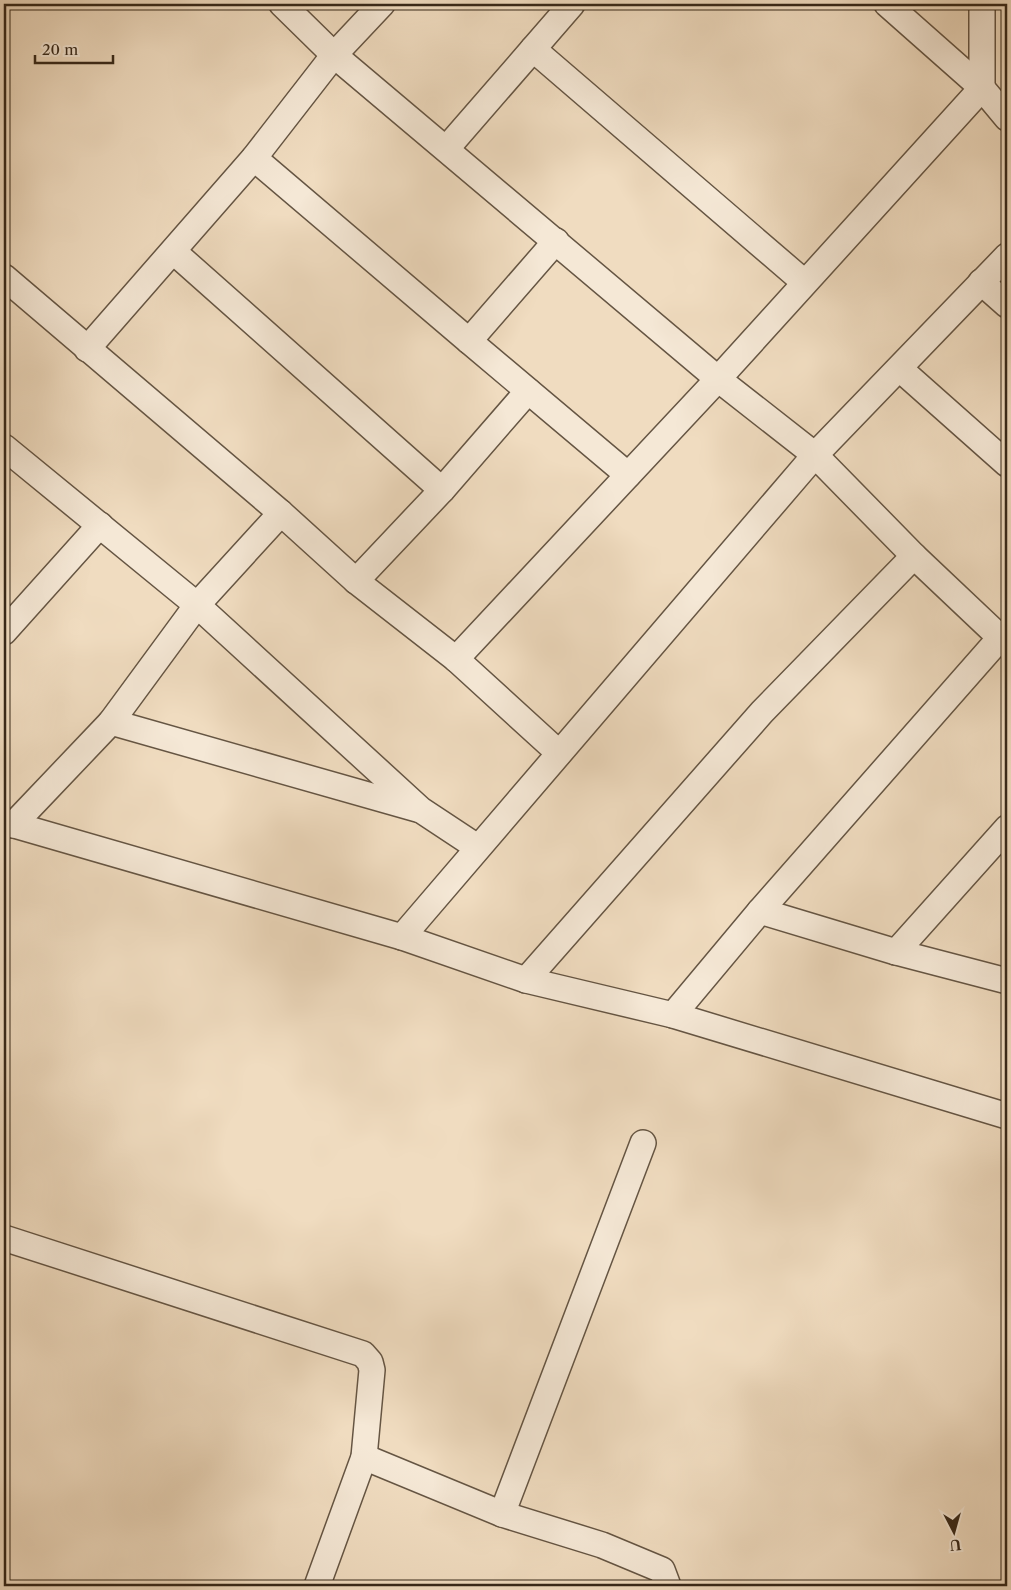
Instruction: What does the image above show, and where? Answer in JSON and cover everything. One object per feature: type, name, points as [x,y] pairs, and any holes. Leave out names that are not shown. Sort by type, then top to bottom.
[{"type":"street","points":[[282,4],[334,55],[447,148],[718,379],[815,455],[914,556],[1003,641],[760,911],[673,1015]]},
{"type":"street","points":[[87,349],[174,252],[254,158],[334,55],[382,4]]},
{"type":"street","points":[[447,148],[572,4]]},
{"type":"street","points":[[887,4],[1005,110]]},
{"type":"street","points":[[456,660],[718,379],[982,88],[982,4]]},
{"type":"street","points":[[533,49],[804,282]]},
{"type":"street","points":[[254,158],[628,475]]},
{"type":"street","points":[[469,341],[556,241]]},
{"type":"street","points":[[174,252],[442,490]]},
{"type":"street","points":[[402,938],[559,752],[815,455],[1007,256]]},
{"type":"street","points":[[4,277],[281,513],[356,581],[456,660],[559,752]]},
{"type":"street","points":[[981,282],[1007,305]]},
{"type":"street","points":[[900,369],[1007,464]]},
{"type":"street","points":[[356,581],[442,490],[528,391]]},
{"type":"street","points":[[4,447],[197,605],[421,810],[478,847]]},
{"type":"street","points":[[281,513],[197,605],[111,722],[8,824],[402,938],[526,980],[673,1015],[1007,1116]]},
{"type":"street","points":[[4,632],[100,525]]},
{"type":"street","points":[[526,980],[762,712],[914,556]]},
{"type":"street","points":[[111,722],[421,810]]},
{"type":"street","points":[[896,952],[1007,828]]},
{"type":"street","points":[[760,911],[896,952],[1007,981]]},
{"type":"street","points":[[502,1514],[644,1142]]},
{"type":"street","points":[[4,1238],[363,1354],[370,1362],[372,1370],[364,1457],[317,1586]]},
{"type":"street","points":[[364,1457],[502,1514],[602,1545],[662,1570],[668,1586]]}]
